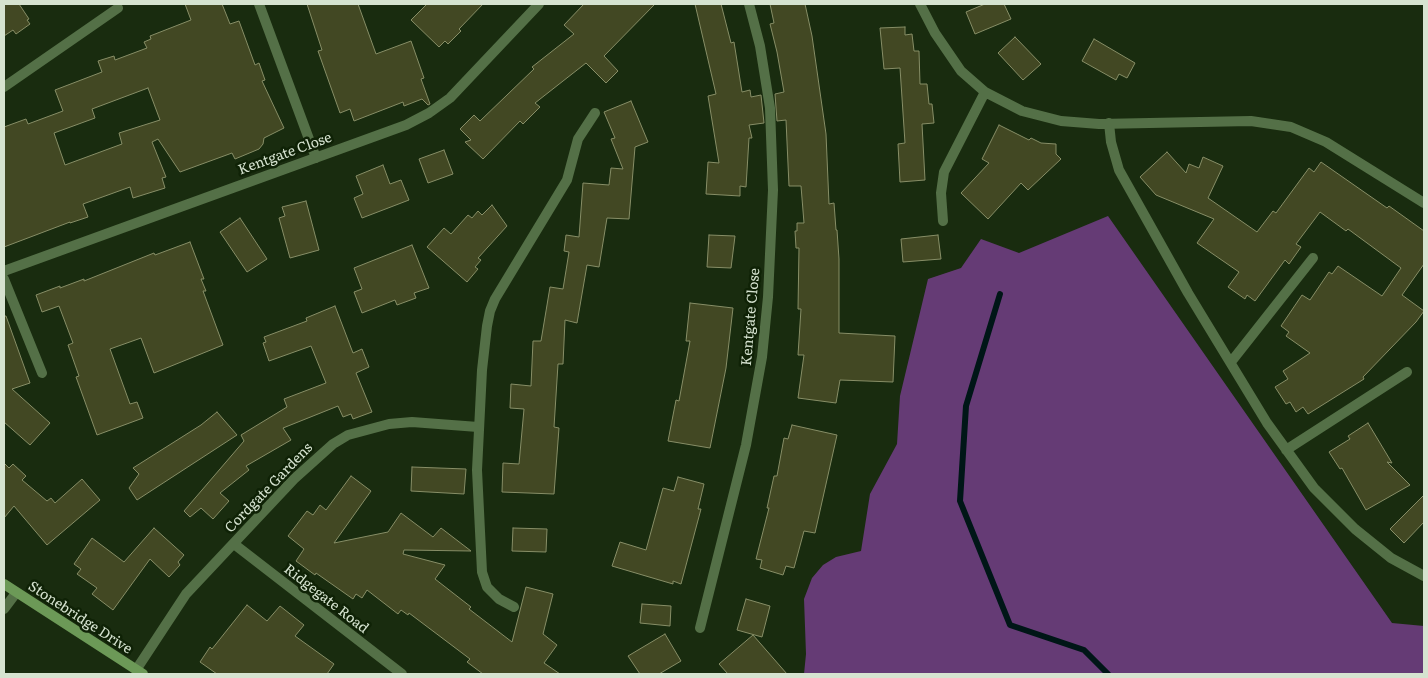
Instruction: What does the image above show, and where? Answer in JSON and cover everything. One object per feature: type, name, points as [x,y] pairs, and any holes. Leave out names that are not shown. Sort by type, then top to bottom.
[{"type":"street","points":[[259,4],[316,158]]},
{"type":"street","name":"Kentgate Close","points":[[4,271],[406,125],[429,113],[450,98],[539,4]]},
{"type":"street","name":"Kentgate Close","points":[[700,628],[746,445],[762,357],[768,297],[772,190],[770,108],[760,46],[749,4]]},
{"type":"street","points":[[920,4],[935,33],[961,71],[985,92],[1022,111],[1060,121],[1099,124],[1251,121],[1291,127],[1326,142],[1424,203]]},
{"type":"street","points":[[4,87],[118,8]]},
{"type":"street","points":[[943,221],[941,193],[944,172],[985,92]]},
{"type":"street","points":[[514,607],[499,599],[487,587],[482,572],[477,470],[478,427],[482,370],[490,311],[567,180],[578,139],[595,113]]},
{"type":"street","points":[[1109,123],[1111,142],[1119,170],[1188,293],[1267,423],[1314,488],[1355,529],[1391,558],[1424,576]]},
{"type":"street","points":[[1231,362],[1313,258]]},
{"type":"street","points":[[4,279],[42,373]]},
{"type":"street","points":[[1286,450],[1407,372]]},
{"type":"street","name":"Cordgate Gardens","points":[[139,672],[186,594],[317,457],[333,444],[348,435],[389,424],[412,422],[478,427]]},
{"type":"street","name":"Ridgegate Road","points":[[234,544],[402,674]]},
{"type":"street","name":"Stonebridge Drive","points":[[4,584],[139,672]]},
{"type":"street","points":[[4,609],[16,593]]},
{"type":"shaded area","points":[[1108,216],[1392,623],[1424,626],[1424,674],[804,674],[806,654],[804,599],[812,578],[823,565],[836,557],[861,551],[870,494],[897,444],[900,396],[928,279],[961,268],[981,239],[1019,253]]},
{"type":"building","points":[[4,4],[19,4],[29,19],[27,20],[30,24],[16,34],[13,30],[4,36]]},
{"type":"building","points":[[185,4],[222,4],[230,24],[239,21],[255,65],[259,63],[265,80],[262,81],[284,128],[264,138],[263,144],[259,149],[235,159],[232,153],[180,172],[158,139],[152,142],[166,177],[162,178],[165,188],[133,198],[130,187],[83,204],[88,217],[4,247],[4,127],[26,119],[28,124],[63,111],[55,90],[102,72],[98,61],[114,56],[115,60],[147,48],[144,42],[151,39],[150,36],[191,20]],"holes":[[[148,88],[160,120],[119,133],[122,144],[65,165],[54,133],[95,118],[92,109]]]},
{"type":"building","points":[[307,4],[358,4],[376,54],[411,41],[424,78],[421,79],[430,104],[428,105],[422,99],[404,106],[403,102],[354,121],[350,109],[340,113],[318,51],[322,50]]},
{"type":"building","points":[[427,4],[483,4],[459,29],[461,31],[448,44],[445,41],[439,47],[411,20]]},
{"type":"building","points":[[584,4],[655,4],[604,56],[618,71],[606,83],[586,63],[535,103],[540,107],[523,124],[520,121],[483,159],[465,142],[471,140],[460,129],[474,115],[480,121],[534,69],[532,67],[574,34],[564,25]]},
{"type":"building","points":[[695,4],[721,4],[731,43],[734,42],[742,92],[750,90],[751,97],[761,95],[764,123],[749,125],[752,138],[749,138],[746,187],[740,186],[740,196],[706,194],[708,162],[719,163],[708,96],[716,94]]},
{"type":"building","points":[[770,4],[805,4],[812,36],[826,134],[829,204],[834,203],[837,230],[839,333],[895,336],[893,382],[840,380],[836,403],[798,398],[804,355],[798,355],[801,309],[798,309],[799,248],[796,248],[795,231],[797,231],[797,223],[804,223],[801,186],[789,186],[786,120],[777,121],[775,94],[784,92],[770,24],[774,23]]},
{"type":"building","points":[[985,4],[1004,4],[1011,19],[975,34],[966,12]]},
{"type":"building","points":[[905,27],[905,35],[912,34],[914,51],[919,51],[920,84],[927,84],[929,104],[932,104],[934,123],[922,124],[925,180],[900,182],[898,144],[905,143],[900,68],[884,69],[880,28]]},
{"type":"building","points":[[1015,37],[1041,64],[1023,80],[998,53]]},
{"type":"building","points":[[1094,39],[1135,63],[1127,78],[1119,74],[1116,80],[1082,61]]},
{"type":"building","points":[[631,101],[648,142],[635,147],[629,219],[607,218],[599,267],[587,265],[577,323],[565,320],[563,364],[558,364],[554,427],[559,428],[554,494],[502,492],[503,463],[519,464],[524,409],[510,408],[511,384],[531,386],[533,341],[541,341],[550,287],[563,289],[569,252],[564,251],[566,235],[579,237],[583,183],[609,185],[611,168],[623,169],[611,139],[615,138],[604,112]]},
{"type":"building","points":[[999,125],[1029,140],[1031,138],[1041,143],[1056,144],[1056,154],[1061,159],[1028,190],[1021,183],[988,219],[961,193],[989,163],[982,159]]},
{"type":"building","points":[[444,150],[453,174],[428,183],[419,159]]},
{"type":"building","points":[[1167,152],[1186,173],[1189,164],[1199,168],[1203,157],[1223,166],[1208,198],[1257,232],[1273,211],[1276,213],[1309,168],[1314,172],[1321,162],[1424,231],[1424,264],[1402,295],[1424,311],[1416,322],[1363,377],[1364,379],[1308,414],[1303,407],[1296,412],[1290,402],[1286,404],[1275,387],[1288,379],[1283,371],[1310,353],[1286,336],[1289,332],[1281,326],[1302,295],[1310,300],[1329,272],[1332,274],[1338,266],[1382,296],[1401,268],[1348,229],[1346,231],[1320,212],[1296,244],[1301,247],[1289,264],[1285,260],[1255,301],[1247,295],[1245,299],[1228,287],[1239,272],[1197,243],[1214,219],[1156,195],[1140,177]]},
{"type":"building","points":[[383,165],[390,184],[401,180],[409,200],[362,218],[354,198],[363,194],[356,176]]},
{"type":"building","points":[[306,201],[319,250],[290,258],[279,218],[285,216],[282,207]]},
{"type":"building","points":[[492,205],[507,226],[478,258],[481,260],[475,267],[478,269],[467,282],[427,247],[444,228],[451,234],[468,215],[472,218],[478,211],[482,215]]},
{"type":"building","points":[[240,218],[267,259],[247,272],[220,232]]},
{"type":"building","points":[[709,235],[735,236],[731,268],[707,267]]},
{"type":"building","points":[[938,235],[941,259],[903,262],[901,239]]},
{"type":"building","points":[[190,242],[204,279],[201,279],[206,291],[203,291],[223,345],[154,373],[141,338],[110,349],[130,404],[137,402],[143,418],[97,435],[76,377],[79,376],[68,345],[73,343],[59,306],[42,312],[36,295],[84,279],[84,281],[154,253],[155,255]]},
{"type":"building","points":[[412,245],[429,288],[414,293],[416,298],[397,305],[395,300],[362,313],[354,292],[362,289],[354,268]]},
{"type":"building","points":[[690,303],[733,308],[726,368],[710,448],[668,441],[676,400],[679,401],[690,341],[686,341]]},
{"type":"building","points":[[335,306],[353,353],[362,349],[369,367],[356,373],[372,412],[353,419],[351,414],[343,417],[338,406],[283,428],[291,440],[246,466],[249,470],[220,493],[229,501],[213,519],[201,508],[190,517],[184,511],[244,441],[241,435],[287,407],[284,399],[326,383],[311,346],[269,361],[263,343],[266,342],[264,337],[307,321],[306,318]]},
{"type":"building","points":[[4,316],[6,316],[30,383],[12,389],[50,423],[30,445],[4,422]]},
{"type":"building","points":[[217,412],[237,435],[137,500],[129,488],[139,474],[133,468],[201,425]]},
{"type":"building","points":[[1368,423],[1392,463],[1387,462],[1410,485],[1366,510],[1342,468],[1340,469],[1329,452],[1350,439],[1348,436]]},
{"type":"building","points":[[792,425],[837,435],[815,533],[804,531],[794,568],[786,566],[783,575],[760,568],[762,560],[756,559],[769,508],[767,508],[774,476],[777,476],[784,438],[788,439]]},
{"type":"building","points":[[4,463],[9,468],[13,464],[26,476],[22,480],[47,501],[51,498],[55,503],[82,479],[100,500],[47,545],[14,506],[4,518]]},
{"type":"building","points":[[412,467],[466,469],[464,494],[411,491]]},
{"type":"building","points":[[351,476],[371,491],[334,543],[388,532],[401,513],[433,537],[441,528],[471,551],[404,550],[403,554],[445,565],[435,579],[471,607],[469,609],[512,642],[526,587],[553,594],[543,634],[557,645],[544,663],[560,674],[483,674],[467,662],[470,659],[409,613],[408,615],[401,610],[398,614],[367,590],[362,598],[356,594],[353,599],[296,561],[304,549],[288,536],[307,511],[313,515],[320,505],[326,510]]},
{"type":"building","points":[[678,477],[704,484],[698,509],[701,509],[681,584],[673,581],[673,584],[612,566],[620,542],[646,550],[663,488],[674,491]]},
{"type":"building","points":[[1424,495],[1424,522],[1404,543],[1390,529]]},
{"type":"building","points":[[154,528],[184,555],[178,562],[180,565],[169,577],[150,559],[113,610],[92,594],[97,588],[77,574],[81,569],[74,564],[92,538],[124,562]]},
{"type":"building","points":[[513,528],[547,529],[546,552],[512,551]]},
{"type":"building","points":[[746,599],[770,606],[762,637],[737,630]]},
{"type":"building","points":[[642,604],[671,606],[670,626],[640,623]]},
{"type":"building","points":[[247,605],[267,621],[280,606],[304,625],[295,636],[334,664],[327,674],[217,674],[200,662],[210,647],[212,649]]},
{"type":"building","points":[[665,634],[681,661],[659,674],[640,674],[628,656]]},
{"type":"building","points":[[753,635],[787,674],[728,674],[719,664]]},
{"type":"waterway","points":[[1000,294],[966,406],[960,501],[1010,625],[1084,650],[1108,674]]}]
